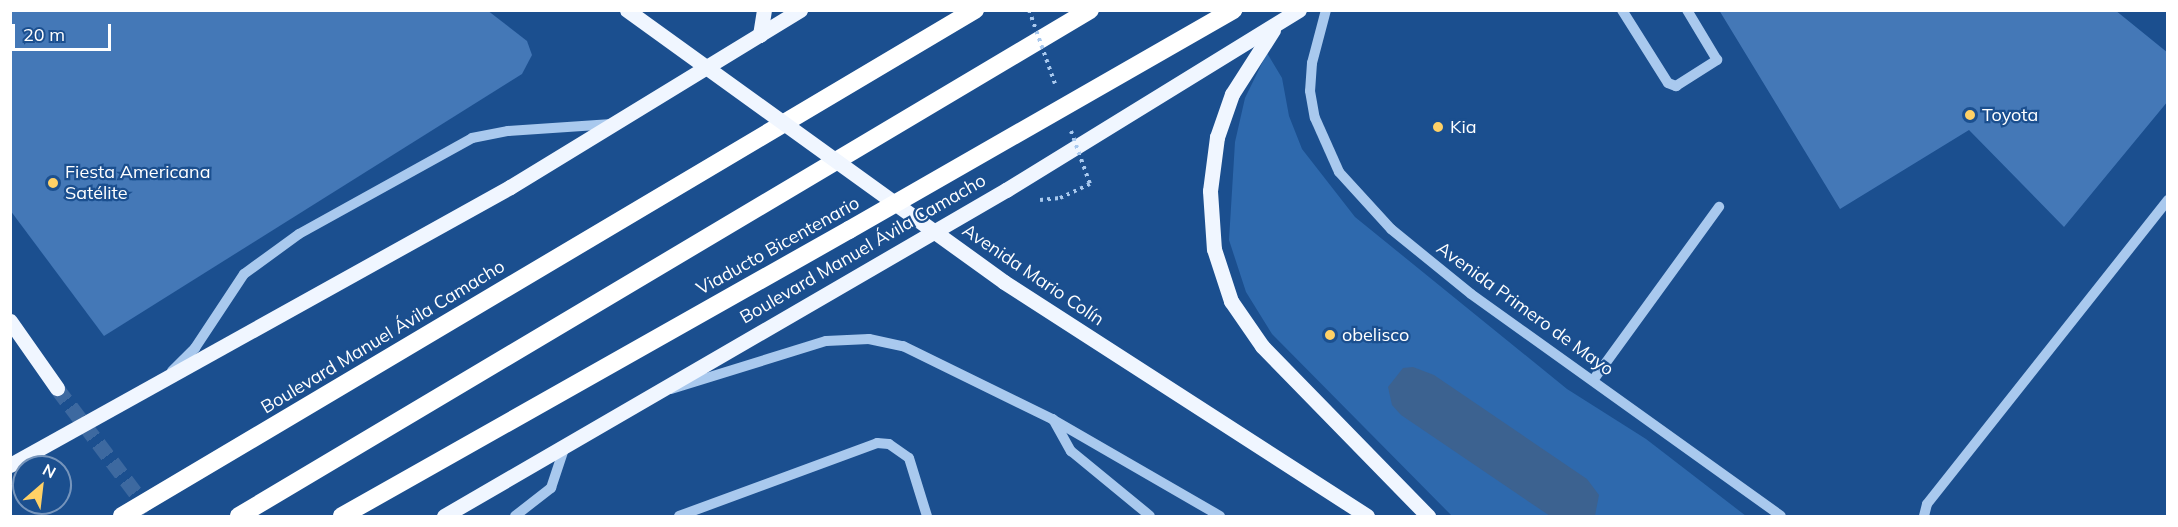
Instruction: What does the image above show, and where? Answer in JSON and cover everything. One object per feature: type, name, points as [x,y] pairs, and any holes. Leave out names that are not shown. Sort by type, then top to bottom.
[{"type":"highway","name":"Boulevard Manuel Ávila Camacho","points":[[122,516],[975,10]]},
{"type":"highway","points":[[239,516],[1090,10]]},
{"type":"highway","name":"Viaducto Bicentenario","points":[[342,516],[1233,10]]},
{"type":"main road","name":"Avenida Mario Colín","points":[[627,10],[1004,282],[1367,516]]},
{"type":"main road","points":[[760,35],[764,10]]},
{"type":"main road","points":[[10,465],[158,386],[510,187],[800,10]]},
{"type":"main road","name":"Boulevard Manuel Ávila Camacho","points":[[444,516],[1006,190],[1299,10]]},
{"type":"main road","points":[[1276,26],[1232,94],[1218,137],[1210,191],[1214,249],[1232,301],[1262,346],[1428,516]]},
{"type":"main road","points":[[10,321],[57,387]]},
{"type":"street","name":"Avenida Primero de Mayo","points":[[1326,10],[1312,63],[1310,91],[1315,118],[1339,172],[1391,229],[1453,279],[1781,516]]},
{"type":"street","points":[[1622,10],[1672,86],[1717,60],[1687,10]]},
{"type":"street","points":[[158,386],[195,348],[244,274],[299,234],[472,138],[508,131],[615,124]]},
{"type":"street","points":[[1924,516],[1927,504],[2168,200]]},
{"type":"street","points":[[1594,379],[1719,207]]},
{"type":"street","points":[[654,395],[826,341],[868,339],[928,355],[1052,419],[1220,516]]},
{"type":"street","points":[[1052,419],[1071,451],[1150,516]]},
{"type":"street","points":[[679,516],[877,443],[889,444],[909,458],[927,516]]},
{"type":"street","points":[[514,516],[551,488],[565,446]]},
{"type":"path","points":[[1060,198],[1090,184]]},
{"type":"shaded area","points":[[1267,53],[1282,78],[1289,116],[1302,149],[1355,217],[1567,389],[1646,439],[1746,516],[1452,516],[1272,334],[1246,292],[1229,240],[1235,142],[1245,98]]},
{"type":"shaded area","points":[[1413,367],[1434,375],[1587,479],[1599,495],[1595,516],[1550,516],[1401,415],[1392,405],[1388,387],[1403,368]]},
{"type":"building","points":[[10,10],[487,10],[527,41],[532,55],[522,74],[104,336],[10,210]]},
{"type":"building","name":"Toyota","points":[[1719,10],[2115,10],[2168,53],[2168,101],[2064,227],[1969,130],[1840,209]]},
{"type":"tunnel","points":[[57,388],[153,516]]},
{"type":"place","name":"Toyota","points":[[1970,115]]},
{"type":"place","name":"Kia","points":[[1438,127]]},
{"type":"place","name":"Fiesta Americana Satélite","points":[[53,183]]},
{"type":"place","name":"obelisco","points":[[1330,335]]}]
